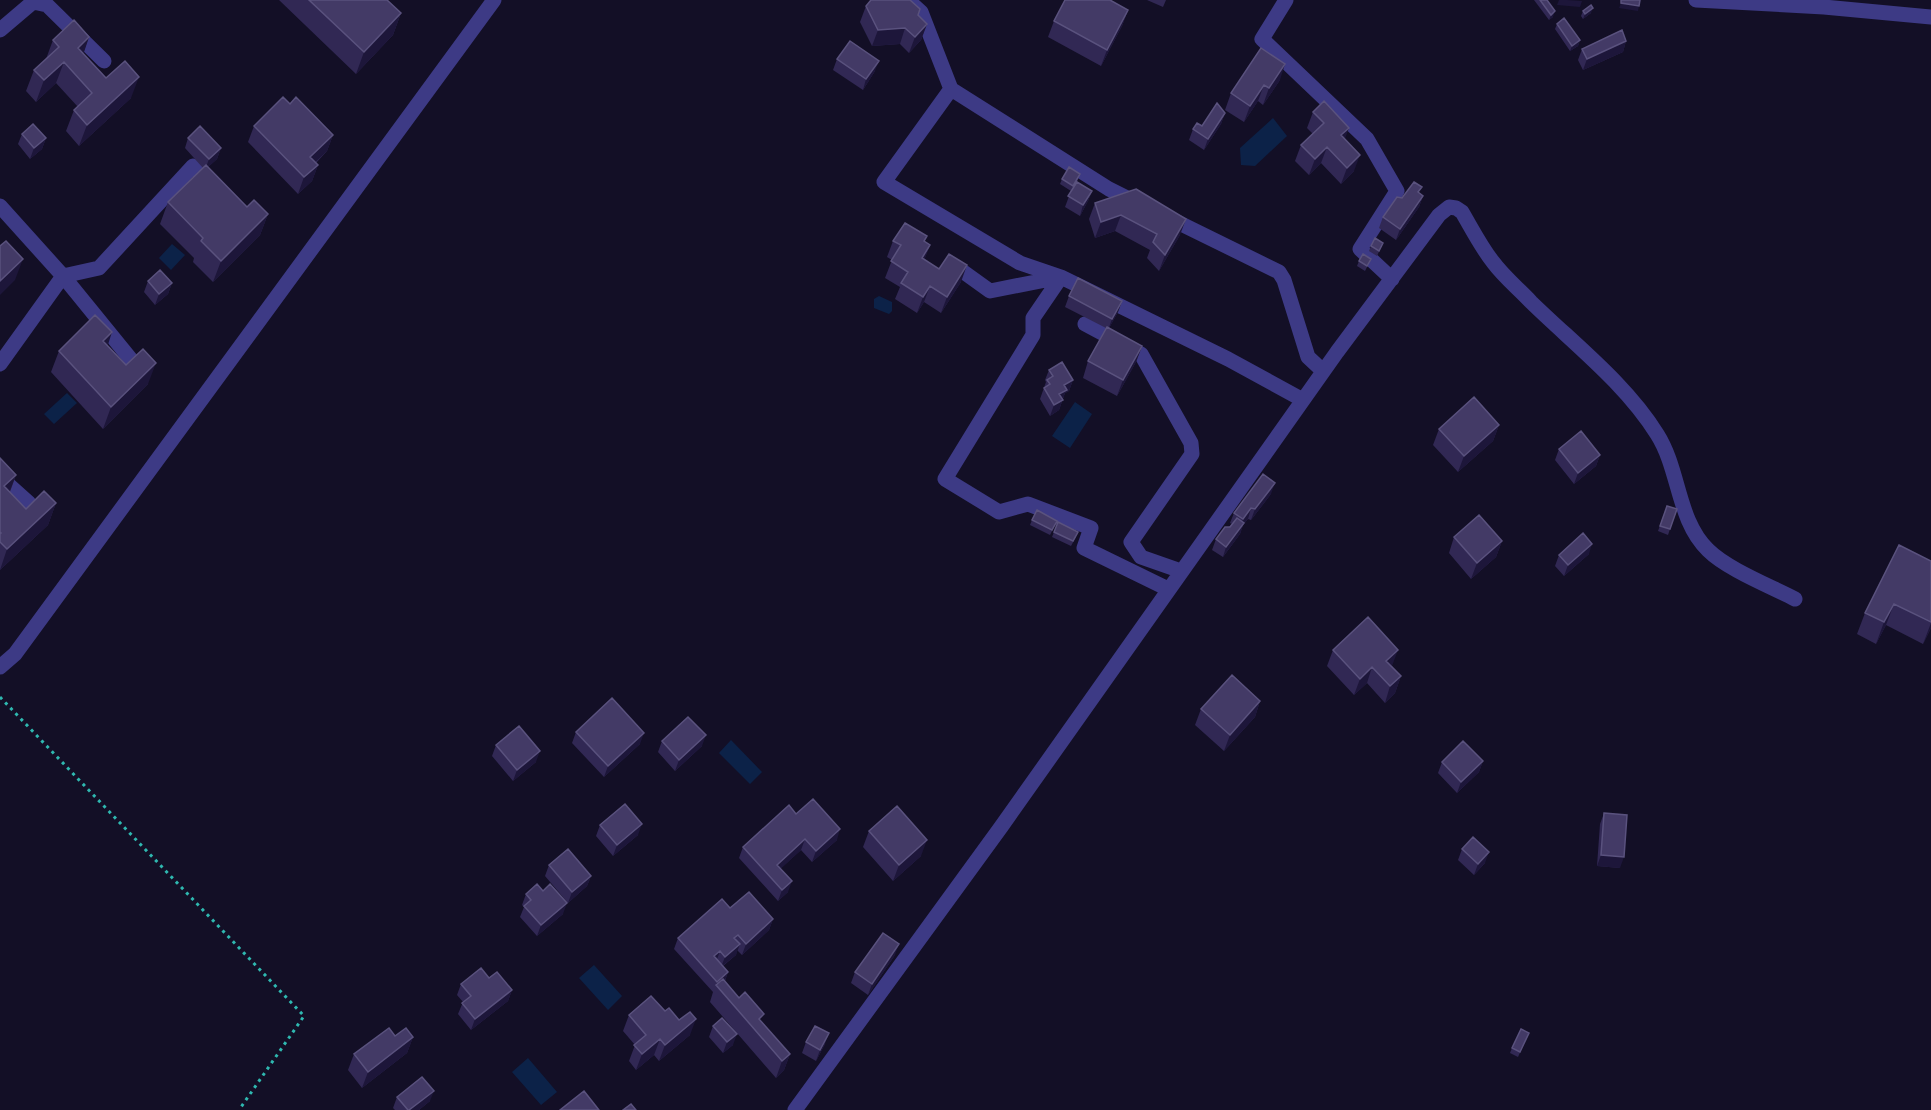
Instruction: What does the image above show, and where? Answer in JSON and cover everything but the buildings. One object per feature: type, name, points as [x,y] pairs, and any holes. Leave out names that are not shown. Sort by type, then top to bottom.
[{"type":"street","points":[[0,667],[15,654],[494,0]]},
{"type":"street","points":[[910,0],[921,12],[951,89],[1109,189],[1279,272],[1284,280],[1308,357],[1323,371]]},
{"type":"street","points":[[1286,0],[1263,39],[1367,139],[1397,191],[1360,249],[1392,279]]},
{"type":"street","points":[[1696,0],[1824,7],[1931,17]]},
{"type":"street","points":[[0,30],[33,2],[47,5],[104,61]]},
{"type":"street","points":[[951,89],[884,182],[1020,263],[1061,277],[1228,359],[1303,400]]},
{"type":"street","points":[[0,364],[63,276],[99,268],[193,166],[222,195]]},
{"type":"street","points":[[0,206],[63,276],[133,362]]},
{"type":"street","points":[[795,1110],[1001,827],[1323,371],[1443,211],[1449,207],[1462,212],[1494,263],[1545,315],[1593,359],[1641,412],[1658,435],[1668,454],[1689,524],[1709,552],[1736,569],[1795,599]]},
{"type":"street","points":[[958,268],[990,291],[1061,277]]},
{"type":"street","points":[[1061,277],[1033,318],[1033,335],[945,479],[999,512],[1028,504],[1091,528],[1084,548],[1168,589]]},
{"type":"street","points":[[1085,324],[1142,354],[1191,443],[1192,454],[1131,542],[1141,557],[1181,571]]},
{"type":"street","points":[[0,477],[29,503]]},
{"type":"path","points":[[0,697],[304,1016],[239,1110]]},
{"type":"water","points":[[1273,118],[1287,136],[1255,166],[1241,165],[1240,148]]},
{"type":"water","points":[[172,244],[185,255],[171,270],[159,258]]},
{"type":"water","points":[[879,296],[892,302],[892,311],[889,314],[874,308],[874,299]]},
{"type":"water","points":[[67,393],[77,403],[54,424],[44,414]]},
{"type":"water","points":[[1075,402],[1092,414],[1070,448],[1052,436]]},
{"type":"water","points":[[731,740],[762,772],[750,784],[719,753]]},
{"type":"water","points":[[594,965],[622,996],[608,1010],[579,978]]},
{"type":"water","points":[[528,1058],[557,1092],[541,1105],[512,1072]]}]
